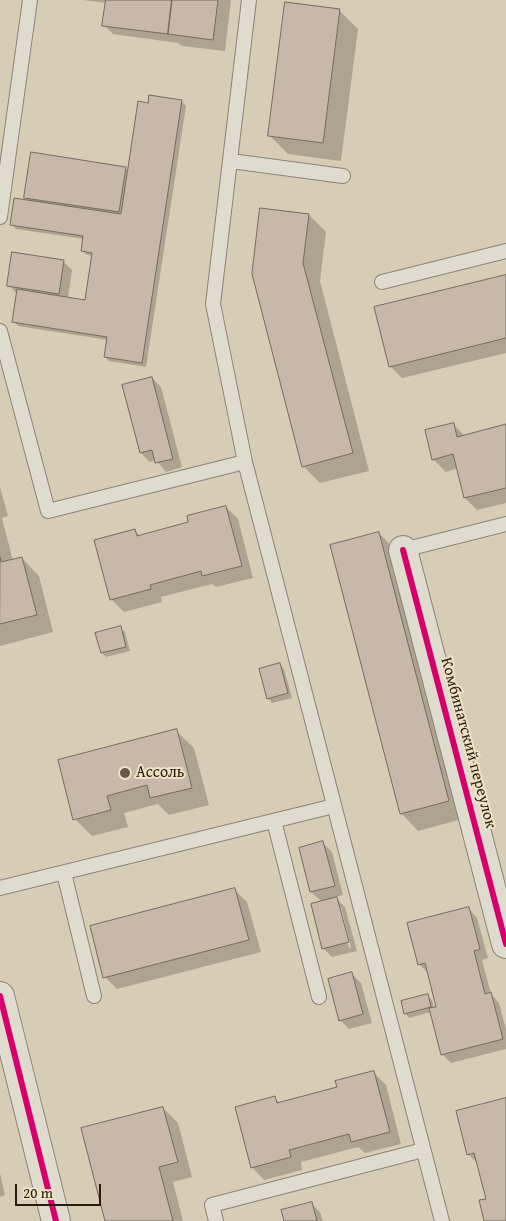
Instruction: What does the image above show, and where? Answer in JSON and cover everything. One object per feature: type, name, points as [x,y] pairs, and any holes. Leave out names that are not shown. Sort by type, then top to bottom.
[{"type":"street","name":"Комбинатский переулок","points":[[403,550],[506,944]]},
{"type":"street","points":[[0,996],[56,1221]]},
{"type":"lane","points":[[0,217],[30,0]]},
{"type":"lane","points":[[249,0],[213,304],[245,462],[442,1221]]},
{"type":"lane","points":[[231,162],[343,176]]},
{"type":"lane","points":[[382,282],[506,251]]},
{"type":"lane","points":[[0,330],[48,511],[245,462]]},
{"type":"lane","points":[[403,550],[506,524]]},
{"type":"lane","points":[[0,888],[334,806]]},
{"type":"lane","points":[[274,821],[319,997]]},
{"type":"lane","points":[[64,873],[94,996]]},
{"type":"lane","points":[[216,1221],[212,1205],[423,1150]]},
{"type":"building","points":[[106,0],[172,0],[168,34],[102,26]]},
{"type":"building","points":[[172,0],[218,0],[213,40],[168,34]]},
{"type":"building","points":[[285,2],[340,9],[323,143],[268,136]]},
{"type":"building","points":[[149,95],[182,100],[142,363],[104,357],[107,337],[12,322],[17,289],[85,300],[92,253],[81,251],[83,236],[10,225],[14,198],[121,214],[138,101],[148,103]]},
{"type":"building","points":[[31,152],[126,167],[119,212],[24,198]]},
{"type":"building","points":[[260,208],[309,214],[303,263],[353,453],[302,467],[252,274]]},
{"type":"building","points":[[12,252],[64,260],[59,294],[7,286]]},
{"type":"building","points":[[506,275],[506,338],[389,367],[374,307]]},
{"type":"building","points":[[152,377],[173,459],[155,463],[152,450],[140,453],[122,385]]},
{"type":"building","points":[[454,423],[457,437],[506,424],[506,488],[464,498],[453,454],[432,460],[425,430]]},
{"type":"building","points":[[226,506],[242,566],[202,576],[201,571],[150,585],[151,589],[110,600],[94,540],[135,529],[137,536],[188,522],[187,516]]},
{"type":"building","points":[[379,532],[449,801],[400,814],[330,545]]},
{"type":"building","points":[[0,557],[1,562],[22,557],[37,615],[0,624]]},
{"type":"building","points":[[121,626],[126,647],[101,653],[95,633]]},
{"type":"building","points":[[280,663],[288,693],[267,699],[259,669]]},
{"type":"building","name":"Ассоль","points":[[177,729],[192,788],[150,798],[147,785],[107,796],[111,810],[73,820],[58,760]]},
{"type":"building","points":[[323,841],[335,886],[310,892],[299,848]]},
{"type":"building","points":[[235,888],[249,940],[103,978],[90,926]]},
{"type":"building","points":[[337,897],[349,942],[322,949],[311,904]]},
{"type":"building","points":[[469,907],[480,949],[474,951],[485,994],[491,992],[503,1039],[441,1055],[429,1008],[436,1007],[425,963],[418,965],[407,923]]},
{"type":"building","points":[[352,972],[363,1014],[339,1021],[328,979]]},
{"type":"building","points":[[428,994],[431,1007],[404,1014],[401,1001]]},
{"type":"building","points":[[374,1071],[390,1132],[351,1142],[349,1134],[289,1150],[291,1157],[251,1168],[235,1107],[275,1096],[277,1103],[337,1087],[335,1081]]},
{"type":"building","points":[[506,1098],[506,1221],[484,1221],[479,1200],[486,1199],[474,1153],[467,1155],[456,1111]]},
{"type":"building","points":[[163,1107],[178,1162],[159,1167],[173,1221],[105,1221],[81,1128]]},
{"type":"building","points":[[312,1202],[317,1221],[284,1221],[281,1210]]},
{"type":"cycle path","points":[[403,550],[506,944]]},
{"type":"cycle path","points":[[0,996],[56,1221]]},
{"type":"place","name":"Ассоль","points":[[125,773]]}]
